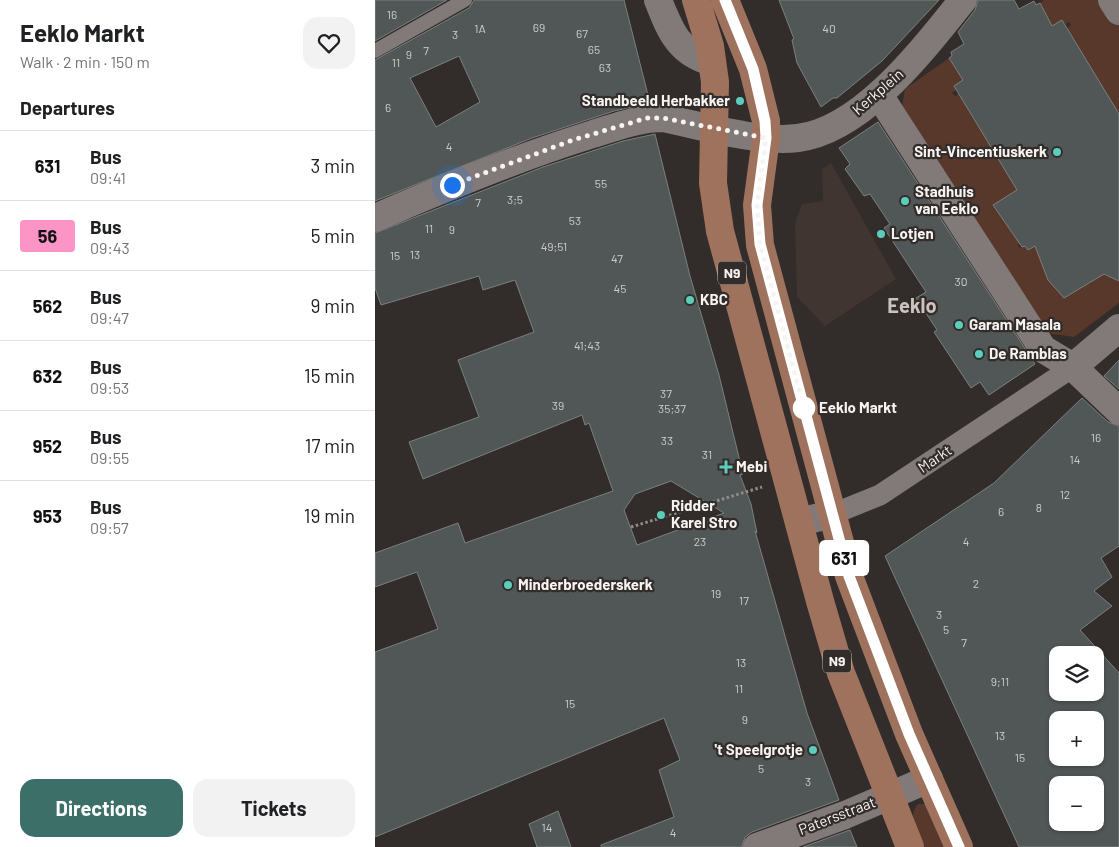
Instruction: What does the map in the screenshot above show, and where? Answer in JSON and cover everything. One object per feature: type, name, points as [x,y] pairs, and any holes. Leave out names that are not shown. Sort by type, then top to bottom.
[{"type":"main road","name":"N9","points":[[696,0],[706,31],[715,82],[713,183],[720,231],[788,480],[819,602],[841,673],[910,847]]},
{"type":"main road","name":"N9","points":[[725,0],[755,77],[762,101],[766,138],[757,205],[760,244],[833,514],[863,615],[929,779],[959,847]]},
{"type":"street","points":[[658,0],[681,46],[691,54],[712,62]]},
{"type":"street","name":"Kerkplein","points":[[766,138],[797,139],[817,135],[845,121],[879,94],[905,69],[963,0]]},
{"type":"street","points":[[1112,0],[1119,11]]},
{"type":"street","points":[[879,94],[1043,349],[1073,367],[1119,411]]},
{"type":"street","points":[[378,210],[564,144],[647,118],[663,118],[766,138]]},
{"type":"street","points":[[1073,367],[1119,328]]},
{"type":"street","name":"Markt","points":[[833,514],[880,495],[1073,367]]},
{"type":"street","points":[[799,522],[833,514]]},
{"type":"street","name":"Patersstraat","points":[[757,847],[845,815],[929,779]]},
{"type":"lane","points":[[375,51],[465,0]]},
{"type":"path","points":[[631,527],[788,480]]},
{"type":"shaded area","points":[[1044,0],[1105,0],[1119,23],[1119,114],[1067,28],[1071,25],[1069,22],[1065,24],[1062,20],[1052,32],[1040,3]]},
{"type":"shaded area","points":[[949,58],[969,82],[954,86],[956,90],[952,93],[955,96],[959,94],[1017,190],[1005,204],[1003,199],[998,201],[1023,241],[1018,245],[1020,248],[1025,246],[1028,250],[1040,236],[1062,296],[1068,296],[1067,293],[1087,281],[1089,284],[1101,260],[1119,281],[1119,303],[1074,337],[1040,332],[901,112],[905,89]]},
{"type":"shaded area","points":[[831,163],[896,279],[825,326],[797,297],[795,223],[802,204],[823,201],[822,169]]},
{"type":"shaded area","points":[[918,804],[926,804],[949,847],[925,847],[913,820],[913,814]]},
{"type":"building","points":[[375,0],[447,0],[375,41]]},
{"type":"building","points":[[474,0],[624,0],[650,103],[614,111],[532,138],[375,201],[375,60],[469,8]],"holes":[[[459,56],[480,102],[436,127],[410,78]]]},
{"type":"building","points":[[779,0],[939,0],[882,61],[837,98],[833,98],[821,107],[797,63],[792,40],[794,39]]},
{"type":"building","name":"Sint-Vincentiuskerk","points":[[978,0],[1014,0],[1019,9],[1034,1],[1036,5],[1040,3],[1052,26],[1062,20],[1119,114],[1119,281],[1104,274],[1064,298],[1048,280],[1035,246],[1028,250],[1025,246],[1022,247],[993,205],[1017,190],[954,86],[963,80],[949,58],[952,56],[951,52],[964,44],[958,32],[975,10]]},
{"type":"building","points":[[878,122],[1035,364],[989,395],[980,382],[971,388],[934,332],[937,330],[916,298],[926,292],[884,228],[890,224],[870,194],[864,196],[845,169],[850,164],[839,148]]},
{"type":"building","points":[[655,134],[690,276],[719,375],[743,474],[740,475],[751,504],[757,533],[755,531],[807,713],[839,800],[752,832],[745,837],[742,847],[601,847],[601,845],[674,817],[659,770],[680,760],[664,718],[375,837],[375,652],[438,629],[417,572],[375,587],[375,553],[458,523],[465,543],[613,491],[589,423],[585,425],[582,415],[423,479],[409,442],[479,417],[458,360],[534,332],[515,280],[483,290],[479,276],[381,305],[375,288],[375,233],[543,167],[623,141]],"holes":[[[671,481],[724,513],[637,545],[624,510],[635,494]]]},
{"type":"building","points":[[1119,360],[1119,389],[1104,376]]},
{"type":"building","points":[[1082,398],[1108,422],[1119,426],[1119,546],[1101,558],[1112,577],[1094,591],[1112,606],[1080,630],[1095,646],[1049,646],[1049,701],[1104,701],[1104,656],[1119,673],[1119,847],[1019,847],[885,556],[994,483]]},
{"type":"building","points":[[558,811],[571,847],[537,847],[529,824]]},
{"type":"building","points":[[850,830],[857,847],[803,847]]},
{"type":"bus line","name":"631","points":[[725,0],[753,69],[762,101],[765,121],[766,138],[757,205],[757,225],[760,244],[849,576],[909,734],[959,847]]},
{"type":"place","name":"Standbeeld Herbakker","points":[[740,101]]},
{"type":"place","name":"Sint-Vincentiuskerk","points":[[1057,152]]},
{"type":"place","name":"Stadhuis van Eeklo","points":[[905,201]]},
{"type":"place","name":"Lotjen","points":[[881,234]]},
{"type":"place","name":"KBC","points":[[690,300]]},
{"type":"place","name":"Garam Masala","points":[[959,325]]},
{"type":"place","name":"De Ramblas","points":[[979,354]]},
{"type":"place","name":"Eeklo Markt","points":[[804,408]]},
{"type":"place","name":"Mebi","points":[[726,467]]},
{"type":"place","name":"Ridder Karel Stro","points":[[661,515]]},
{"type":"place","name":"Minderbroederskerk","points":[[508,585]]},
{"type":"place","name":"'t Speelgrotje","points":[[813,750]]},
{"type":"district","name":"Eeklo","points":[[912,306]]},
{"type":"route","points":[[452,185],[573,140],[647,118],[663,118],[766,138],[757,205],[757,225],[760,244],[804,408]]}]
